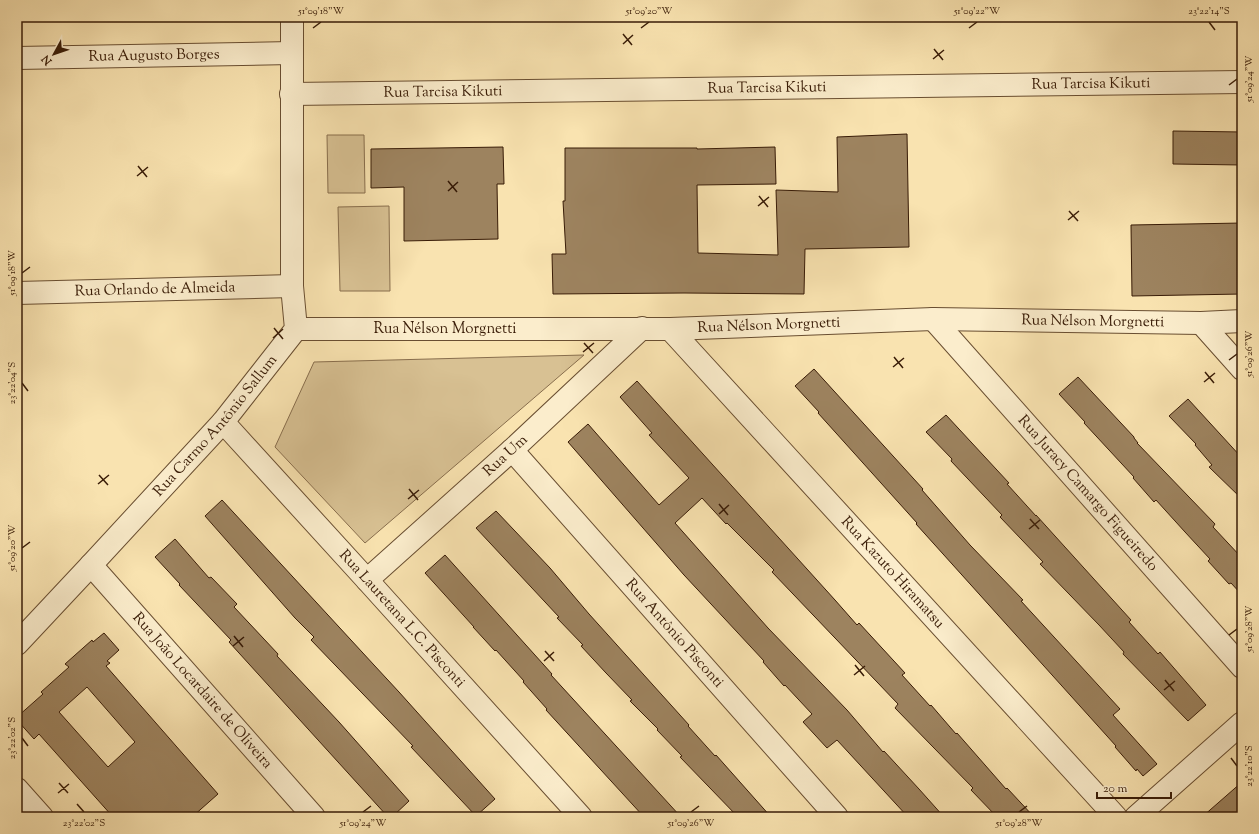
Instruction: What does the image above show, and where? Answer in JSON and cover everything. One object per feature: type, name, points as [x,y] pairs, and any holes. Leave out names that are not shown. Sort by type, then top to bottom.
[{"type":"street","points":[[292,17],[292,286],[296,329]]},
{"type":"street","name":"Rua Augusto Borges","points":[[17,58],[291,53]]},
{"type":"street","name":"Rua Tarcisa Kikuti","points":[[291,94],[1242,82]]},
{"type":"street","name":"Rua Orlando de Almeida","points":[[17,293],[292,286]]},
{"type":"street","name":"Rua Nélson Morgnetti","points":[[296,329],[670,328],[933,319],[1201,323],[1242,321]]},
{"type":"street","name":"Rua Juracy Camargo Figueiredo","points":[[933,319],[1242,667]]},
{"type":"street","points":[[1201,323],[1242,369]]},
{"type":"street","name":"Rua Um","points":[[367,580],[512,450],[642,328]]},
{"type":"street","name":"Rua Kazuto Hiramatsu","points":[[670,328],[1116,817]]},
{"type":"street","name":"Rua Carmo Antônio Sallum","points":[[17,644],[223,422],[296,329]]},
{"type":"street","name":"Rua Lauretana L.C. Pisconti","points":[[223,422],[581,817]]},
{"type":"street","name":"Rua Antônio Pisconti","points":[[512,450],[837,817]]},
{"type":"street","name":"Rua João Locardaire de Oliveira","points":[[91,565],[314,817]]},
{"type":"street","points":[[1136,817],[1242,723]]},
{"type":"street","points":[[17,789],[42,817]]},
{"type":"shaded area","points":[[327,135],[364,135],[365,193],[328,193]]},
{"type":"shaded area","points":[[389,206],[390,291],[340,291],[338,207]]},
{"type":"shaded area","points":[[584,355],[365,543],[275,447],[314,362]]},
{"type":"building","points":[[1173,131],[1242,132],[1242,165],[1173,164]]},
{"type":"building","points":[[907,134],[909,247],[805,249],[804,294],[553,294],[552,254],[566,254],[563,201],[565,201],[565,148],[697,149],[775,147],[776,184],[697,185],[698,253],[778,255],[776,190],[838,192],[837,137]]},
{"type":"building","points":[[503,147],[504,184],[497,184],[498,239],[404,241],[404,187],[371,188],[371,149]]},
{"type":"building","points":[[1242,223],[1242,294],[1132,296],[1131,225]]},
{"type":"building","points":[[814,369],[923,489],[922,490],[970,545],[1023,600],[1021,601],[1120,709],[1113,715],[1157,764],[1143,776],[1137,769],[1136,771],[1115,747],[1116,746],[916,524],[917,523],[795,386]]},
{"type":"building","points":[[1078,377],[1134,437],[1137,443],[1215,524],[1213,527],[1242,558],[1242,595],[1231,583],[1229,584],[1208,561],[1210,559],[1156,500],[1154,502],[1133,478],[1134,477],[1059,394]]},
{"type":"building","points":[[637,381],[857,625],[859,623],[905,673],[902,675],[930,706],[931,705],[1006,789],[1007,788],[1034,817],[997,817],[971,790],[973,788],[895,708],[898,704],[772,572],[774,570],[727,523],[726,524],[702,498],[675,523],[768,628],[847,710],[883,752],[884,751],[944,817],[908,817],[837,740],[827,748],[803,722],[812,714],[785,685],[784,686],[763,662],[764,661],[684,575],[568,442],[588,424],[659,505],[689,478],[649,435],[652,433],[620,397]]},
{"type":"building","points":[[1188,399],[1242,458],[1242,499],[1209,467],[1212,465],[1195,445],[1196,444],[1169,416]]},
{"type":"building","points":[[946,415],[1009,483],[1007,484],[1131,620],[1129,622],[1158,654],[1160,652],[1206,705],[1188,721],[1123,654],[1124,652],[1040,564],[1043,562],[1000,517],[1002,515],[926,432]]},
{"type":"building","points":[[222,500],[399,692],[495,799],[476,816],[411,747],[413,746],[311,640],[314,637],[295,618],[205,516]]},
{"type":"building","points":[[496,511],[550,568],[589,614],[689,725],[688,726],[771,817],[738,817],[680,757],[682,756],[581,646],[583,645],[557,618],[559,617],[476,528]]},
{"type":"building","points":[[175,539],[209,578],[211,577],[237,604],[234,607],[409,801],[392,817],[388,817],[229,642],[231,640],[179,585],[180,584],[155,557]]},
{"type":"building","points":[[445,555],[552,674],[551,675],[681,817],[644,817],[546,710],[547,709],[523,682],[524,681],[425,573]]},
{"type":"building","points":[[104,633],[119,650],[107,661],[110,663],[106,666],[218,794],[192,817],[113,817],[39,734],[34,739],[17,720],[17,717],[43,694],[41,692],[69,667],[65,664],[92,640],[93,642]],"holes":[[[87,687],[135,742],[108,767],[59,712]]]},
{"type":"building","points":[[1242,782],[1242,817],[1202,817]]}]
